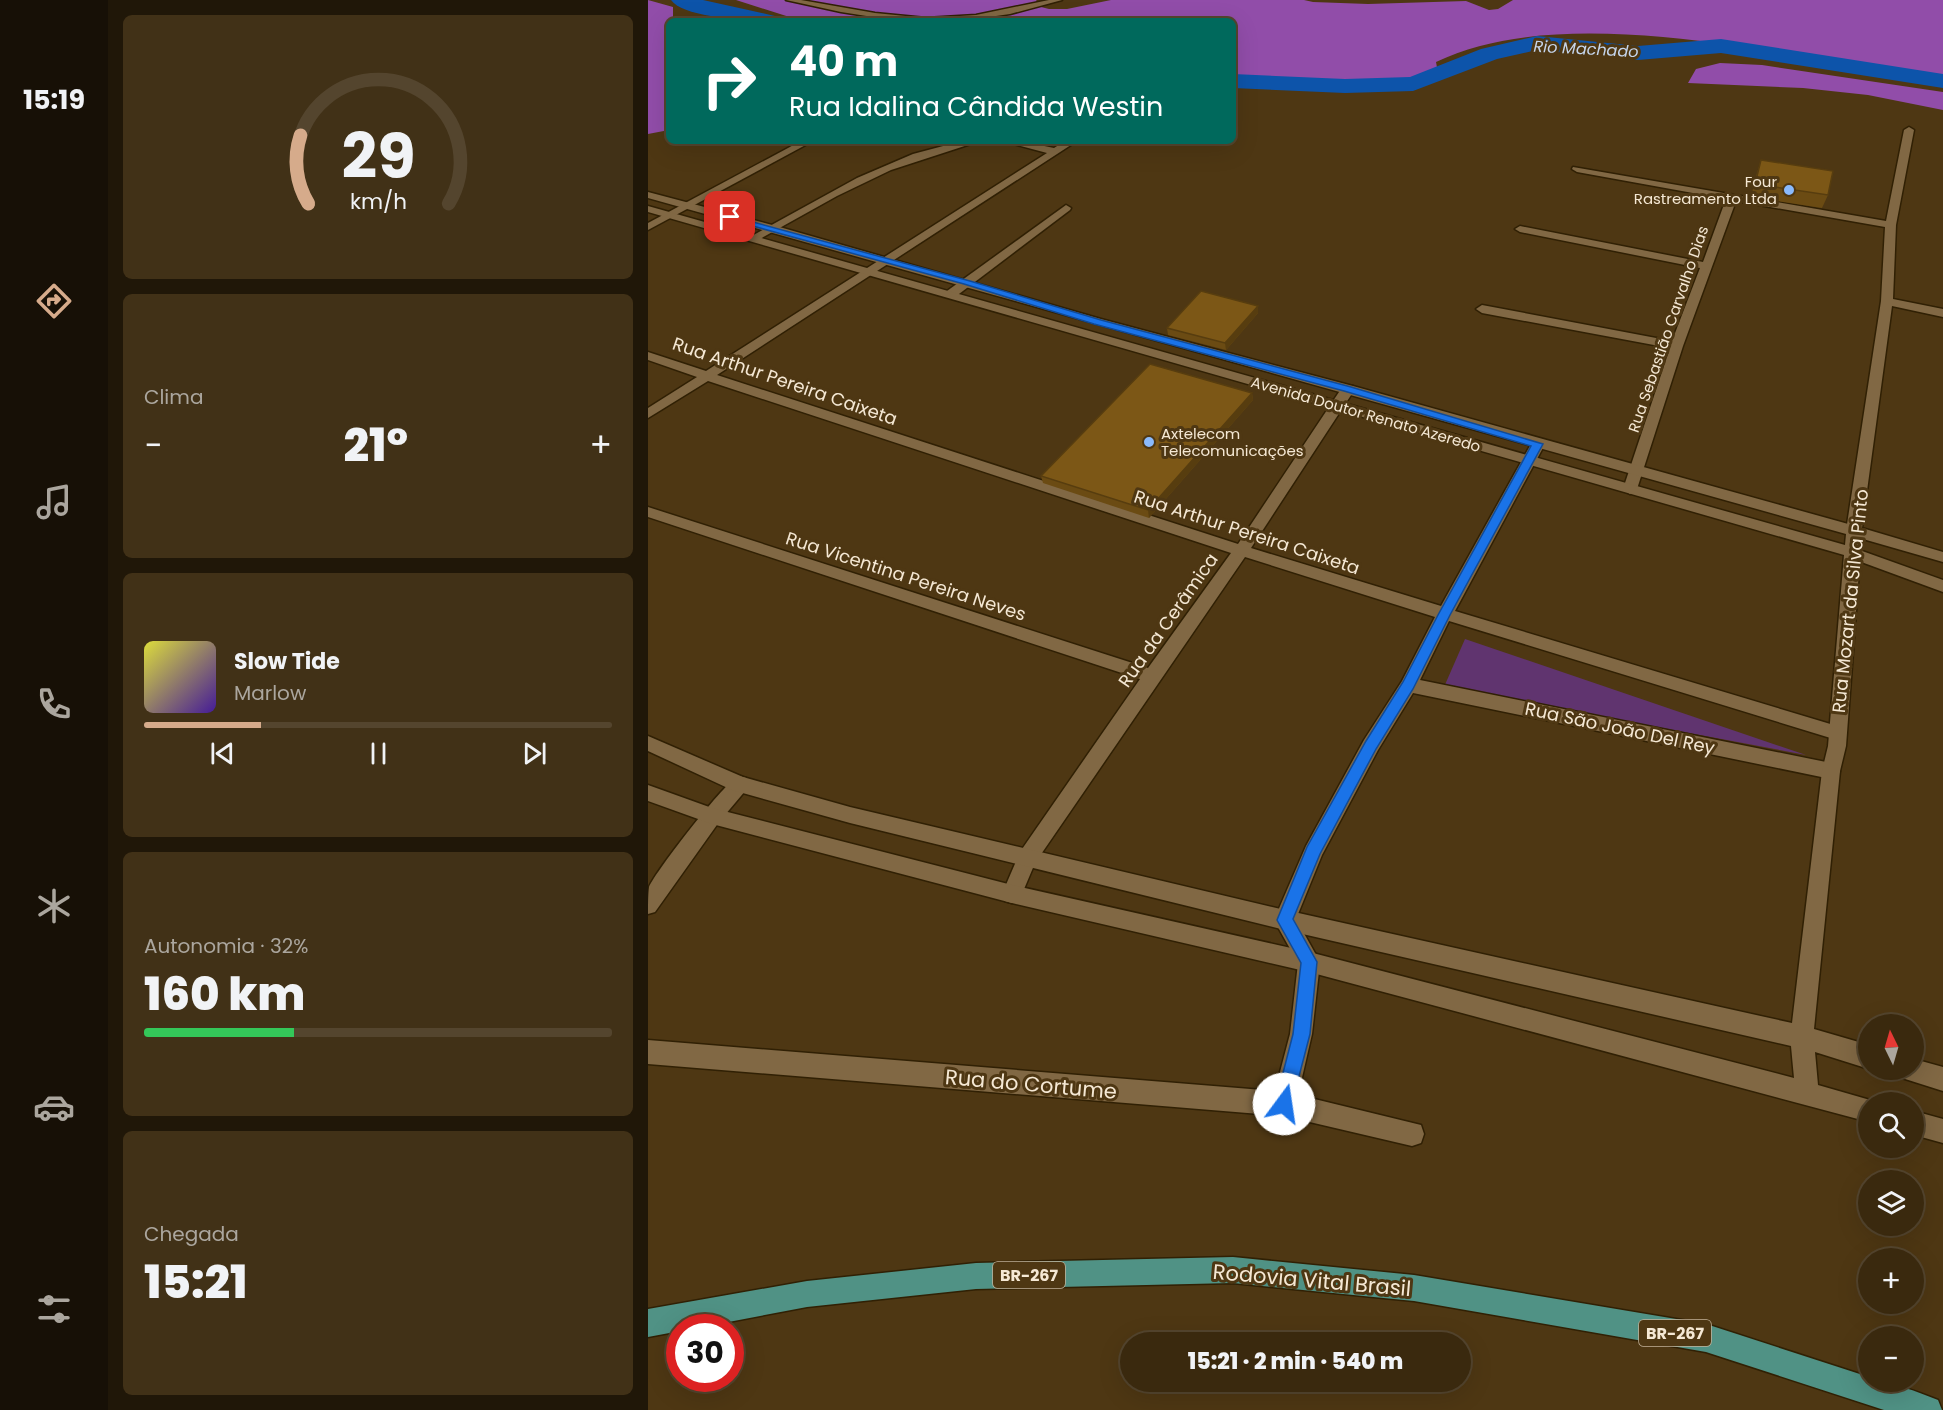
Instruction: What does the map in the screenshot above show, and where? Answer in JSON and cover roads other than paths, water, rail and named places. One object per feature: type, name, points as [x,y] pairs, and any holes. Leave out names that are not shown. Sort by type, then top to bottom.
[{"type":"main road","name":"Rodovia Vital Brasil","points":[[648,1323],[807,1294],[976,1276],[1233,1270],[1414,1288],[1706,1338],[1928,1410]]},
{"type":"street","points":[[790,0],[847,11],[909,18]]},
{"type":"street","points":[[953,18],[991,15],[1058,0]]},
{"type":"street","name":"Rua Mozart da Silva Pinto","points":[[1807,1093],[1802,1037],[1837,734],[1851,552],[1887,301],[1891,225],[1909,130]]},
{"type":"street","points":[[648,227],[803,144]]},
{"type":"street","points":[[754,238],[871,174],[962,144]]},
{"type":"street","points":[[1021,144],[1053,151]]},
{"type":"street","points":[[648,414],[1066,144]]},
{"type":"street","points":[[1577,169],[1891,225]]},
{"type":"street","name":"Avenida Doutor Renato Azeredo","points":[[648,195],[967,282],[1097,322],[1472,424],[1533,453],[1630,489],[1851,552],[1943,585]]},
{"type":"street","name":"Rua Sebastião Carvalho Dias","points":[[1630,489],[1677,346],[1732,198]]},
{"type":"street","points":[[951,294],[1066,208]]},
{"type":"street","name":"Avenida Doutor Renato Azeredo","points":[[648,209],[924,286],[1246,380],[1403,422],[1463,441],[1636,472],[1943,557]]},
{"type":"street","points":[[1520,230],[1707,266]]},
{"type":"street","points":[[813,255],[831,245]]},
{"type":"street","points":[[924,286],[939,275]]},
{"type":"street","points":[[991,306],[1006,295]]},
{"type":"street","points":[[1887,301],[1943,313]]},
{"type":"street","points":[[1034,319],[1049,307]]},
{"type":"street","points":[[1482,309],[1677,346]]},
{"type":"street","points":[[1085,333],[1097,322]]},
{"type":"street","points":[[1147,350],[1159,339]]},
{"type":"street","name":"Rua Arthur Pereira Caixeta","points":[[648,356],[1018,479],[1444,615],[1837,734]]},
{"type":"street","points":[[1246,380],[1258,365]]},
{"type":"street","name":"Rua da Cerâmica","points":[[1012,894],[1027,858],[1241,550],[1312,445],[1336,403],[1348,389]]},
{"type":"street","points":[[1403,422],[1410,408]]},
{"type":"street","points":[[1463,441],[1472,424]]},
{"type":"street","points":[[1285,920],[1313,852],[1371,745],[1409,685],[1444,615],[1533,453]]},
{"type":"street","name":"Rua Vicentina Pereira Neves","points":[[648,512],[1152,675]]},
{"type":"street","name":"Rua São João Del Rey","points":[[1409,685],[1832,771]]},
{"type":"street","points":[[648,743],[739,784],[850,815],[1285,920],[1802,1037],[1858,1054]]},
{"type":"street","points":[[648,904],[712,816],[739,784]]},
{"type":"street","points":[[648,793],[712,816],[1012,894],[1309,962],[1858,1107]]},
{"type":"street","points":[[1284,1104],[1301,1034],[1309,962],[1285,920]]},
{"type":"street","name":"Rua do Cortume","points":[[648,1052],[1284,1104],[1412,1134]]},
{"type":"street","points":[[1924,1074],[1943,1079]]},
{"type":"street","points":[[1924,1126],[1943,1131]]},
{"type":"waterway","name":"Rio Machado","points":[[682,0],[753,18]]},
{"type":"waterway","name":"Rio Machado","points":[[1236,81],[1345,86],[1413,84],[1489,54],[1537,43],[1638,53],[1721,46],[1943,81]]},
{"type":"place","name":"Four Rastreamento Ltda","points":[[1789,190]]},
{"type":"place","name":"Axtelecom Telecomunicações","points":[[1149,442]]}]
